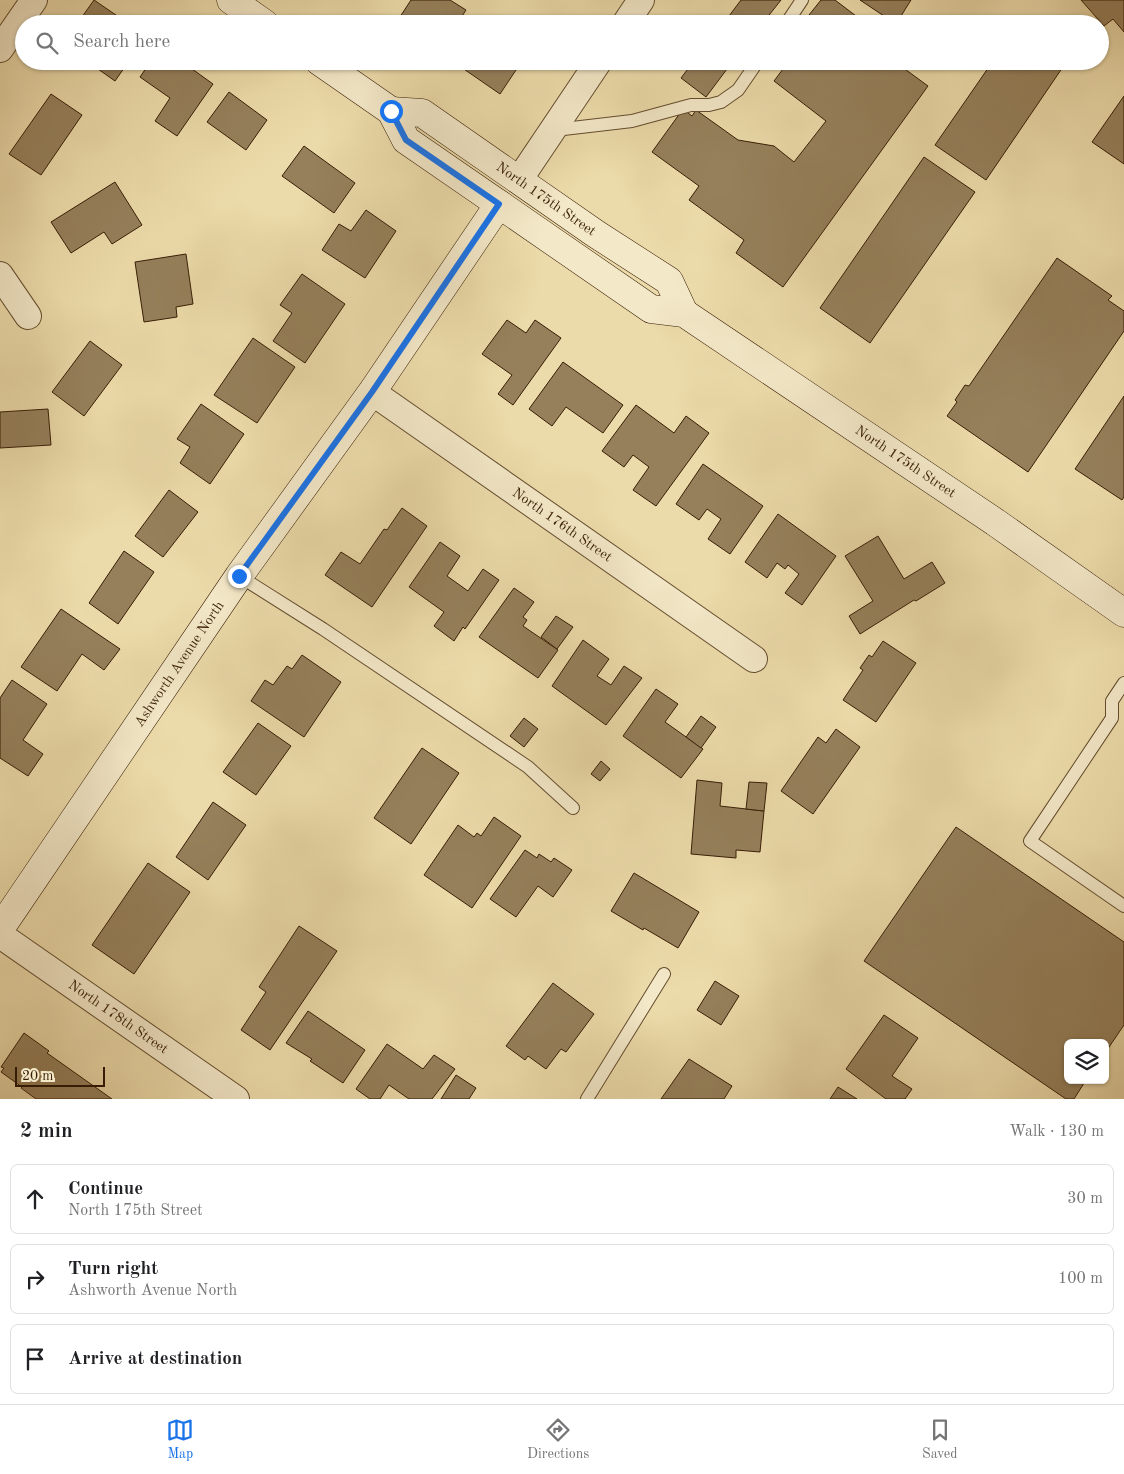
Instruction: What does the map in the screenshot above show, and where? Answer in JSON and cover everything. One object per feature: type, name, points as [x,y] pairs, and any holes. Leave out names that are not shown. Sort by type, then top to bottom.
[{"type":"main road","points":[[231,0],[252,15]]},
{"type":"main road","name":"North 175th Street","points":[[332,70],[391,111],[406,140],[651,309],[684,313],[995,522],[1124,614]]},
{"type":"main road","name":"North 175th Street","points":[[391,111],[422,113],[596,234],[669,281],[684,313]]},
{"type":"main road","name":"Ashworth Avenue North","points":[[0,928],[239,576],[372,392],[499,204]]},
{"type":"street","points":[[24,15],[34,0]]},
{"type":"street","points":[[631,15],[641,0]]},
{"type":"street","points":[[0,49],[15,27]]},
{"type":"street","points":[[519,180],[593,70]]},
{"type":"street","points":[[0,275],[28,316]]},
{"type":"street","name":"North 176th Street","points":[[372,392],[754,659]]},
{"type":"street","name":"North 178th Street","points":[[0,935],[236,1099]]},
{"type":"lane","points":[[792,15],[802,0]]},
{"type":"lane","points":[[552,130],[632,121],[691,105],[709,106],[721,102],[738,90],[752,70]]},
{"type":"lane","points":[[239,576],[323,629],[528,767],[573,808]]},
{"type":"lane","points":[[1124,682],[1112,701],[1112,718],[1030,841],[1124,906]]},
{"type":"lane","points":[[586,1099],[664,974]]},
{"type":"building","points":[[94,0],[116,15],[83,15]]},
{"type":"building","points":[[411,0],[450,0],[466,10],[463,15],[401,15]]},
{"type":"building","points":[[741,0],[781,0],[769,15],[730,15]]},
{"type":"building","points":[[821,0],[835,0],[855,15],[809,15]]},
{"type":"building","points":[[860,0],[911,0],[902,15],[882,15]]},
{"type":"building","points":[[1081,0],[1124,0],[1124,32],[1113,19],[1109,22],[1109,15],[1094,15]]},
{"type":"building","points":[[99,70],[123,70],[115,81]]},
{"type":"building","points":[[145,70],[194,70],[213,84],[177,136],[155,121],[170,98],[140,77]]},
{"type":"building","points":[[465,70],[516,70],[500,94]]},
{"type":"building","points":[[687,70],[726,70],[706,97],[681,78]]},
{"type":"building","points":[[782,70],[906,70],[928,86],[783,287],[736,253],[744,240],[689,200],[699,186],[652,152],[683,109],[692,116],[696,110],[738,140],[774,146],[794,162],[826,121],[774,81]]},
{"type":"building","points":[[987,70],[1061,70],[986,180],[935,145]]},
{"type":"building","points":[[229,92],[267,120],[246,150],[207,122]]},
{"type":"building","points":[[51,94],[82,115],[41,175],[9,154]]},
{"type":"building","points":[[1124,96],[1124,164],[1092,142]]},
{"type":"building","points":[[304,146],[355,183],[334,213],[282,176]]},
{"type":"building","points":[[924,157],[975,192],[870,343],[820,308]]},
{"type":"building","points":[[115,182],[142,225],[112,244],[104,232],[71,253],[51,222]]},
{"type":"building","points":[[366,210],[396,231],[365,278],[322,250],[339,224],[351,231]]},
{"type":"building","points":[[186,254],[193,304],[176,307],[177,317],[144,322],[135,262]]},
{"type":"building","points":[[1057,258],[1112,296],[1108,300],[1124,311],[1124,331],[1028,472],[947,416],[957,402],[955,400],[965,385],[969,386]]},
{"type":"building","points":[[302,274],[345,304],[305,363],[273,341],[292,313],[280,305]]},
{"type":"building","points":[[507,320],[526,333],[535,320],[561,338],[513,405],[498,394],[512,375],[482,354]]},
{"type":"building","points":[[253,338],[295,367],[257,423],[214,395]]},
{"type":"building","points":[[90,341],[122,365],[84,416],[52,392]]},
{"type":"building","points":[[563,362],[623,405],[603,433],[566,407],[552,426],[529,409]]},
{"type":"building","points":[[1124,396],[1124,497],[1122,500],[1075,469]]},
{"type":"building","points":[[201,404],[244,434],[210,484],[180,463],[190,447],[177,439]]},
{"type":"building","points":[[636,405],[674,433],[686,416],[709,433],[656,506],[633,490],[649,467],[633,455],[624,467],[602,451]]},
{"type":"building","points":[[48,409],[51,445],[0,448],[0,412]]},
{"type":"building","points":[[703,464],[763,506],[730,554],[708,539],[721,519],[707,509],[699,520],[676,504]]},
{"type":"building","points":[[169,490],[198,512],[163,557],[135,536]]},
{"type":"building","points":[[402,508],[427,526],[372,607],[325,575],[341,552],[360,564],[384,529],[387,530]]},
{"type":"building","points":[[778,514],[836,556],[802,605],[785,593],[799,574],[788,565],[785,569],[777,563],[767,578],[745,562]]},
{"type":"building","points":[[878,536],[904,579],[932,562],[945,583],[860,634],[849,616],[873,601],[845,556]]},
{"type":"building","points":[[440,542],[460,556],[447,576],[468,591],[483,569],[499,580],[465,629],[463,627],[454,641],[434,626],[444,612],[409,587]]},
{"type":"building","points":[[124,551],[154,572],[118,624],[89,603]]},
{"type":"building","points":[[514,588],[534,602],[523,617],[527,620],[523,626],[558,650],[538,678],[479,637]]},
{"type":"building","points":[[61,609],[120,649],[104,670],[82,654],[57,691],[21,667]]},
{"type":"building","points":[[556,616],[573,627],[557,649],[541,637]]},
{"type":"building","points":[[583,640],[609,659],[597,676],[611,685],[624,666],[642,678],[606,725],[552,686]]},
{"type":"building","points":[[883,641],[916,663],[876,722],[843,700],[863,670],[860,668],[869,655],[872,657]]},
{"type":"building","points":[[302,655],[341,682],[304,737],[251,701],[265,680],[273,685],[287,666],[292,669]]},
{"type":"building","points":[[12,680],[47,704],[23,740],[43,754],[28,776],[0,758],[0,698]]},
{"type":"building","points":[[656,689],[678,704],[665,722],[703,749],[681,778],[623,736]]},
{"type":"building","points":[[701,716],[716,727],[701,748],[686,737]]},
{"type":"building","points":[[524,718],[538,729],[524,747],[510,736]]},
{"type":"building","points":[[258,723],[291,746],[256,795],[223,772]]},
{"type":"building","points":[[836,729],[860,747],[813,814],[781,791],[818,737],[826,743]]},
{"type":"building","points":[[422,748],[459,773],[411,844],[374,818]]},
{"type":"building","points":[[601,761],[610,769],[600,781],[591,774]]},
{"type":"building","points":[[697,780],[722,783],[720,806],[764,811],[760,852],[736,850],[736,858],[691,854]]},
{"type":"building","points":[[749,782],[767,783],[764,811],[746,809]]},
{"type":"building","points":[[213,802],[246,825],[208,880],[176,857]]},
{"type":"building","points":[[494,817],[521,836],[472,908],[424,875],[458,825],[474,837],[477,833],[481,836]]},
{"type":"building","points":[[956,827],[1124,942],[1124,1025],[1109,1047],[1109,1039],[1064,1039],[1064,1084],[1083,1084],[1074,1099],[1066,1099],[864,961]]},
{"type":"building","points":[[525,850],[537,858],[539,854],[551,862],[554,858],[572,870],[553,897],[538,886],[516,917],[490,899]]},
{"type":"building","points":[[148,863],[190,892],[134,974],[92,945]]},
{"type":"building","points":[[634,873],[699,912],[678,948],[611,911]]},
{"type":"building","points":[[299,926],[337,951],[270,1050],[241,1030],[266,992],[259,987]]},
{"type":"building","points":[[715,981],[739,996],[721,1025],[697,1010]]},
{"type":"building","points":[[553,983],[594,1014],[566,1052],[561,1049],[546,1069],[528,1056],[525,1060],[506,1046]]},
{"type":"building","points":[[308,1011],[365,1050],[343,1083],[310,1061],[312,1059],[286,1043]]},
{"type":"building","points":[[884,1015],[918,1038],[892,1076],[912,1089],[905,1099],[886,1099],[846,1069]]},
{"type":"building","points":[[24,1033],[49,1051],[47,1053],[112,1099],[36,1099],[21,1088],[1,1072],[4,1068],[1,1067]]},
{"type":"building","points":[[387,1044],[423,1069],[434,1055],[455,1069],[432,1099],[409,1099],[389,1085],[380,1099],[370,1099],[356,1089]]},
{"type":"building","points":[[689,1059],[732,1086],[724,1099],[661,1099]]},
{"type":"building","points":[[456,1075],[476,1088],[469,1099],[441,1099]]},
{"type":"building","points":[[838,1087],[857,1099],[830,1099]]},
{"type":"route","points":[[239,576],[372,392],[499,204],[406,140],[391,111]]}]
